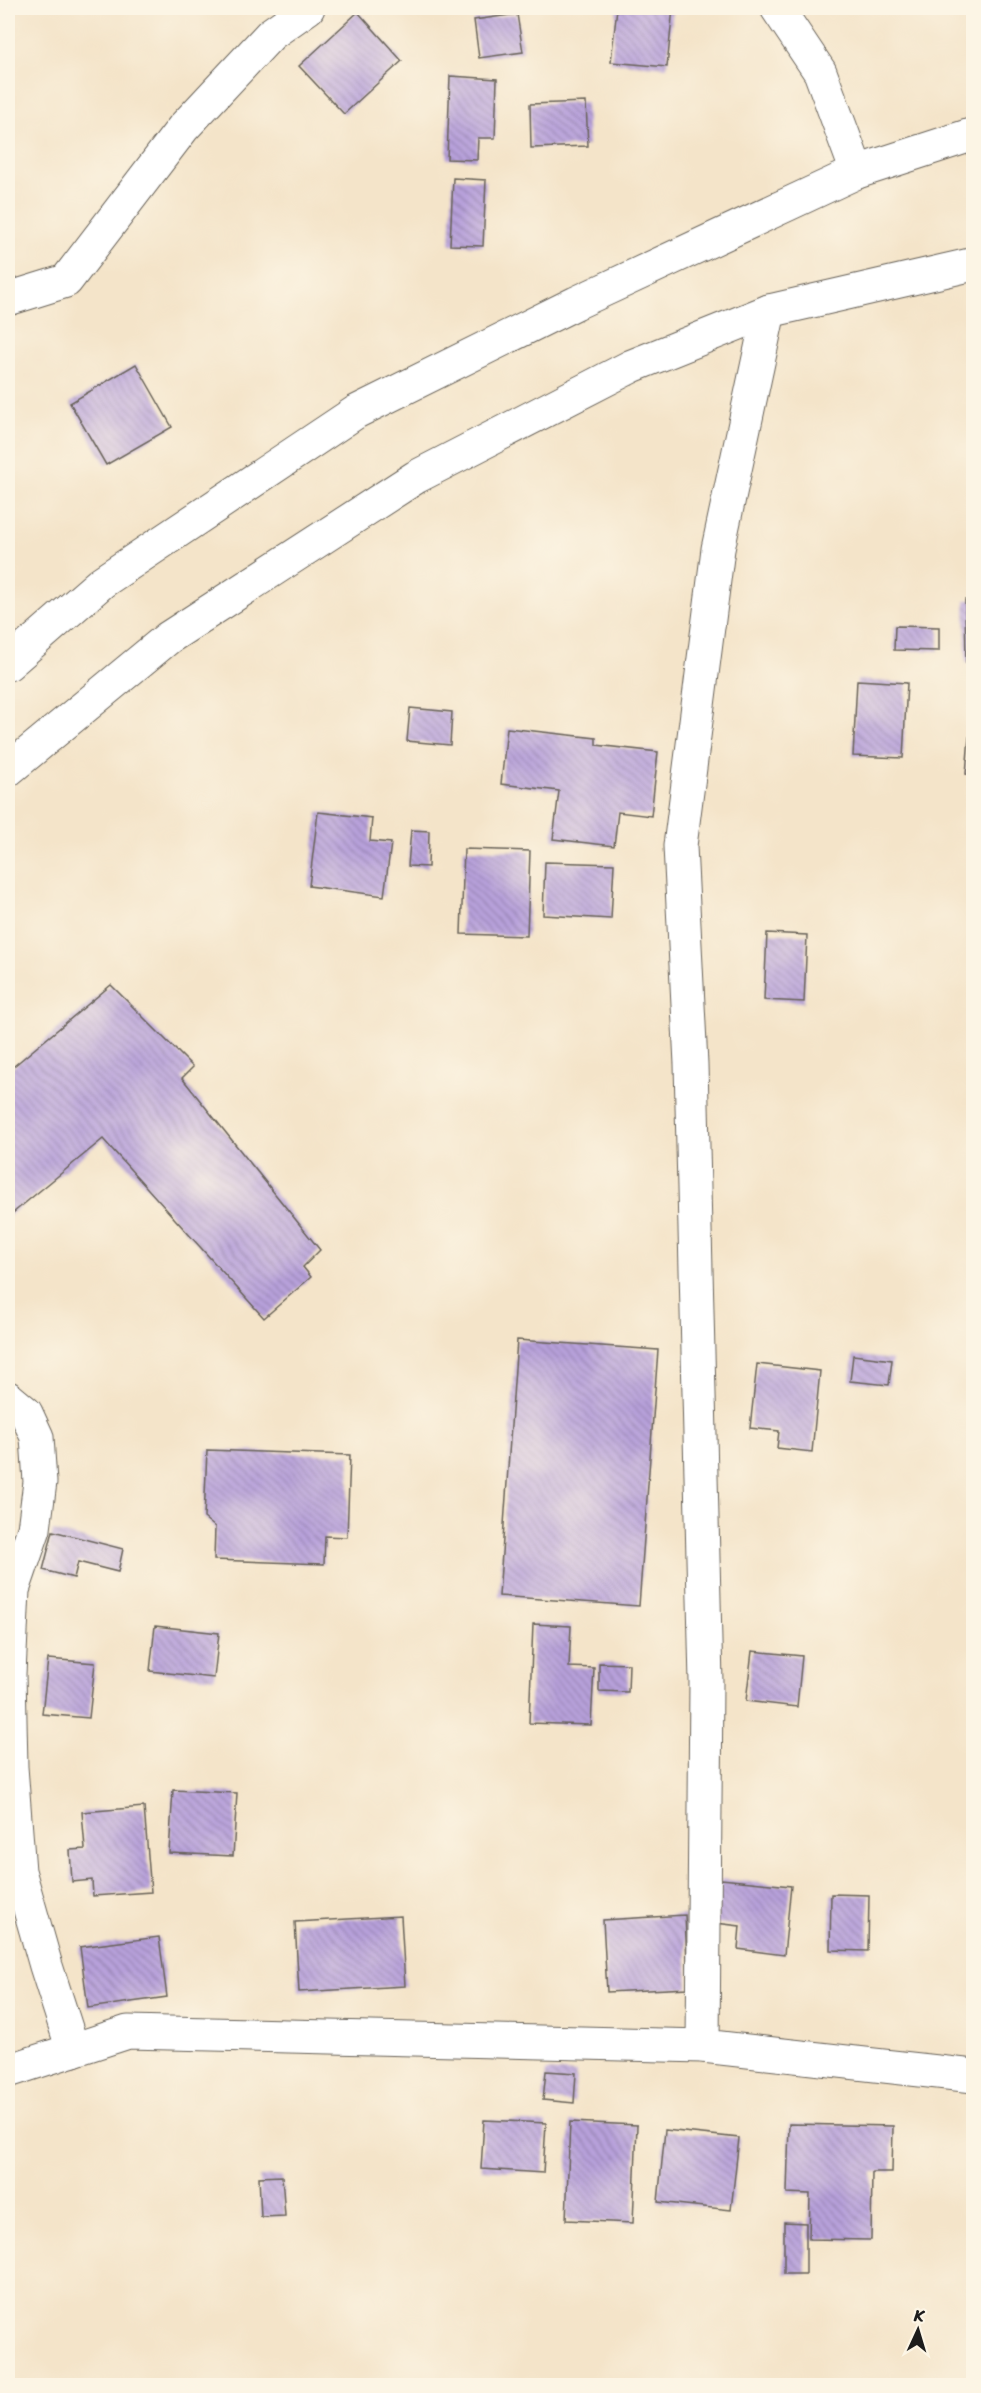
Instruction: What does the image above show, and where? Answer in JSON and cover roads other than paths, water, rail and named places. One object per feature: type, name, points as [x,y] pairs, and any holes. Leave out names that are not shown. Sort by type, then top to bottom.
[{"type":"main road","points":[[8,299],[66,282],[183,128],[271,34],[308,8]]},
{"type":"main road","points":[[777,8],[820,72],[857,172]]},
{"type":"main road","points":[[8,664],[102,582],[356,412],[576,303],[857,172],[974,134]]},
{"type":"main road","points":[[8,770],[168,638],[416,477],[632,366],[769,311],[974,264]]},
{"type":"main road","points":[[703,2046],[706,1682],[691,1064],[680,846],[718,549],[769,311]]},
{"type":"main road","points":[[8,1398],[26,1413],[37,1437],[40,1482],[34,1529],[13,1590],[9,1674],[11,1767],[19,1871],[73,2050]]},
{"type":"main road","points":[[8,2072],[128,2032],[703,2046],[974,2076]]}]
